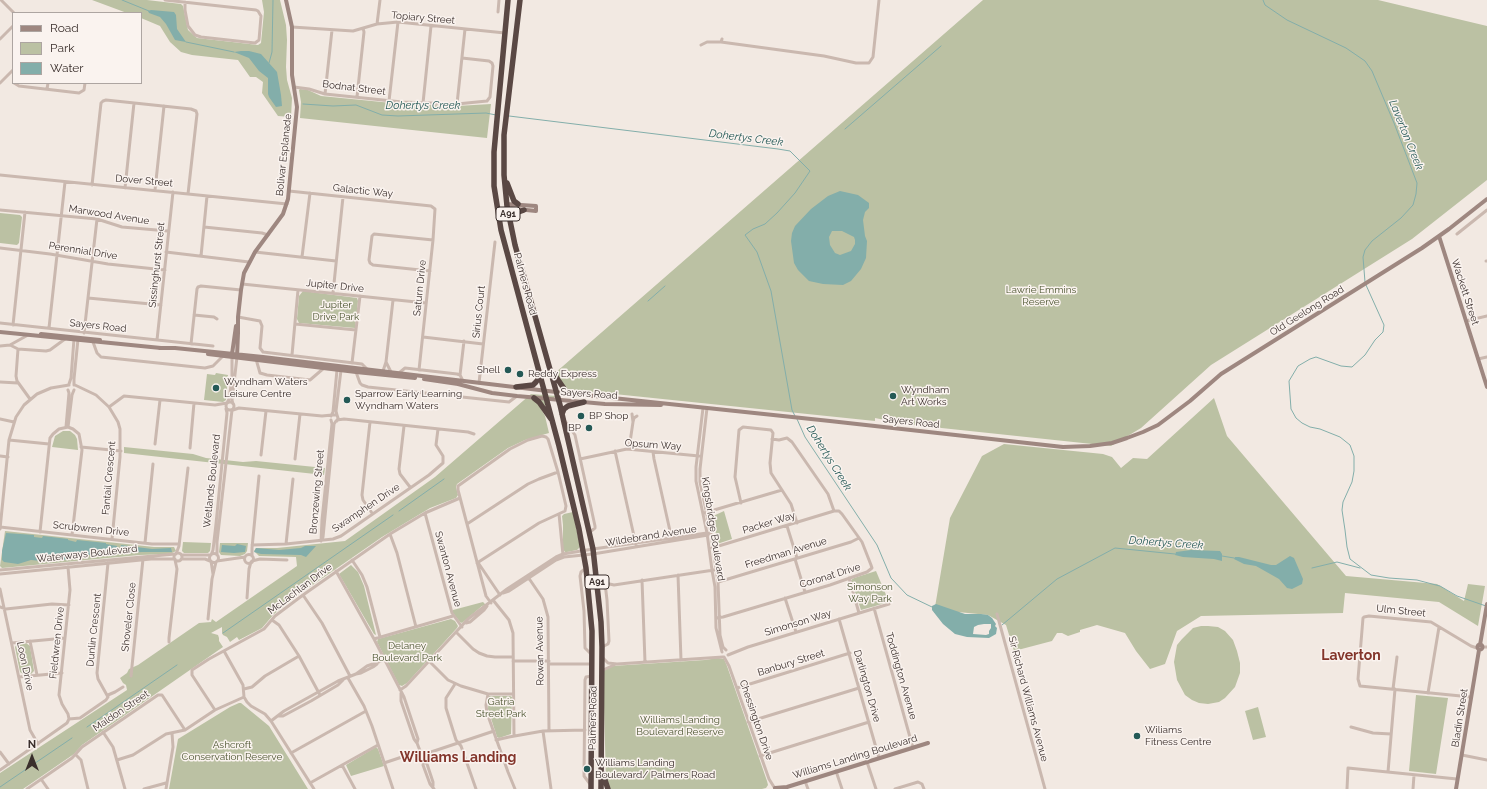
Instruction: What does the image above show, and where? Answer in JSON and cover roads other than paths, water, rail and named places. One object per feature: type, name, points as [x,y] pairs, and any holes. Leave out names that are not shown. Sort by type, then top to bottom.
[{"type":"highway","name":"Palmers Road","points":[[508,0],[495,134],[494,159],[497,207],[503,237],[553,422],[586,568],[591,606],[591,788]]},
{"type":"highway","name":"Palmers Road","points":[[520,0],[504,135],[504,175],[507,206],[515,245],[550,367],[590,532],[596,576],[602,647],[601,789]]},
{"type":"highway","points":[[504,175],[514,201],[518,204]]},
{"type":"highway","points":[[497,207],[507,206]]},
{"type":"highway","points":[[509,219],[513,214],[524,210]]},
{"type":"highway","points":[[550,367],[560,385],[567,393]]},
{"type":"highway","points":[[516,387],[532,385],[541,375]]},
{"type":"highway","points":[[534,398],[539,402],[553,422]]},
{"type":"highway","points":[[562,416],[564,409],[568,406],[584,402]]},
{"type":"highway","points":[[601,768],[608,789]]},
{"type":"main road","name":"Bolivar Esplanade","points":[[234,355],[241,290],[249,262],[283,214],[287,204],[289,191],[296,113],[292,75],[292,27],[286,0]]},
{"type":"main road","name":"Old Geelong Road","points":[[1136,435],[1158,425],[1190,401],[1221,374],[1437,237],[1487,199]]},
{"type":"main road","points":[[518,204],[536,206],[536,211],[507,206],[518,204]]},
{"type":"main road","name":"Wackett Street","points":[[1437,237],[1442,248],[1487,387]]},
{"type":"main road","name":"Sayers Road","points":[[0,331],[122,344]]},
{"type":"main road","name":"Sayers Road","points":[[0,331],[262,358],[339,368],[356,372],[383,373],[451,382],[480,391],[534,398],[623,405],[683,405]]},
{"type":"main road","name":"Sayers Road","points":[[199,352],[223,356],[234,355],[256,359],[262,358],[324,368],[367,369],[383,373],[391,372],[545,391],[1063,447],[1090,446],[1112,443],[1136,435]]},
{"type":"main road","name":"Bladin Street","points":[[1456,789],[1487,604]]},
{"type":"main road","name":"Williams Landing Boulevard","points":[[773,788],[805,781],[928,743]]},
{"type":"main road","name":"Williams Landing Boulevard","points":[[782,789],[787,786]]},
{"type":"street","points":[[1,0],[13,12]]},
{"type":"street","points":[[165,0],[185,2],[256,10],[260,12],[261,16],[259,39],[257,42],[200,37],[192,33],[188,26],[185,2]]},
{"type":"street","points":[[377,24],[380,0]]},
{"type":"street","points":[[498,12],[499,0]]},
{"type":"street","points":[[701,45],[707,42],[721,40],[785,48],[856,63],[869,63],[873,57],[879,0]]},
{"type":"street","points":[[389,101],[398,22]]},
{"type":"street","name":"Topiary Street","points":[[292,27],[353,31],[377,24],[398,22],[505,33]]},
{"type":"street","points":[[423,103],[431,26]]},
{"type":"street","points":[[0,39],[12,27]]},
{"type":"street","points":[[357,97],[364,32],[363,28]]},
{"type":"street","points":[[457,104],[465,29]]},
{"type":"street","points":[[325,94],[332,30]]},
{"type":"street","name":"Bodnat Street","points":[[294,87],[309,89],[325,94],[389,101],[457,104],[488,100],[490,97],[492,63],[488,61],[462,58]]},
{"type":"street","points":[[0,83],[12,71]]},
{"type":"street","points":[[7,76],[12,80]]},
{"type":"street","points":[[17,84],[20,86],[79,92],[83,92],[85,84]]},
{"type":"street","points":[[47,89],[48,84]]},
{"type":"street","points":[[92,185],[102,102],[106,100],[193,109],[197,113],[188,194]]},
{"type":"street","points":[[125,188],[134,103]]},
{"type":"street","points":[[155,190],[164,106]]},
{"type":"street","name":"Dover Street","points":[[0,175],[287,204]]},
{"type":"street","points":[[49,328],[65,182]]},
{"type":"street","name":"Galactic Way","points":[[289,191],[431,206],[435,209]]},
{"type":"street","name":"Sissinghurst Street","points":[[157,340],[173,192]]},
{"type":"street","points":[[302,257],[310,193]]},
{"type":"street","points":[[201,256],[207,196]]},
{"type":"street","points":[[333,293],[343,197]]},
{"type":"street","name":"Saturn Drive","points":[[419,370],[435,209]]},
{"type":"street","name":"Marwood Avenue","points":[[0,210],[97,219],[122,226],[168,232]]},
{"type":"street","points":[[1457,234],[1487,210]]},
{"type":"street","points":[[13,325],[25,212]]},
{"type":"street","points":[[84,333],[97,219]]},
{"type":"street","points":[[204,227],[262,233],[268,235]]},
{"type":"street","points":[[430,271],[373,265],[369,260],[372,236],[374,234],[433,240]]},
{"type":"street","name":"Sirius Court","points":[[479,383],[495,242]]},
{"type":"street","name":"Perennial Drive","points":[[0,248],[165,270]]},
{"type":"street","points":[[166,252],[249,262]]},
{"type":"street","points":[[255,252],[336,261]]},
{"type":"street","name":"Jupiter Drive","points":[[242,284],[426,304]]},
{"type":"street","points":[[199,352],[192,344],[197,289],[200,286],[241,290]]},
{"type":"street","points":[[292,356],[298,290]]},
{"type":"street","points":[[352,363],[360,296]]},
{"type":"street","points":[[88,298],[161,305]]},
{"type":"street","points":[[383,373],[386,362],[393,300]]},
{"type":"street","points":[[194,315],[217,318]]},
{"type":"street","points":[[1466,321],[1487,316]]},
{"type":"street","name":"Sayers Road","points":[[238,317],[260,321],[262,326],[259,347],[261,351],[266,353],[364,365],[367,369]]},
{"type":"street","name":"Sayers Road","points":[[0,323],[213,346]]},
{"type":"street","points":[[295,324],[356,330]]},
{"type":"street","points":[[0,346],[10,345],[28,335]]},
{"type":"street","points":[[423,337],[483,344]]},
{"type":"street","name":"Sayers Road","points":[[10,345],[18,349],[48,351],[65,339]]},
{"type":"street","points":[[67,427],[68,390],[76,339]]},
{"type":"street","points":[[67,427],[75,385],[76,339]]},
{"type":"street","name":"Sayers Road","points":[[93,342],[97,353],[101,357],[205,368],[213,366],[223,356]]},
{"type":"street","points":[[463,381],[460,375],[464,342]]},
{"type":"street","points":[[18,349],[16,376],[18,383],[30,399]]},
{"type":"street","points":[[262,358],[266,353]]},
{"type":"street","points":[[226,409],[232,379],[234,355]]},
{"type":"street","points":[[232,410],[234,407],[232,400],[234,355]]},
{"type":"street","points":[[1478,359],[1487,357]]},
{"type":"street","points":[[256,359],[260,373],[266,375],[310,380],[324,368]]},
{"type":"street","points":[[386,362],[391,372]]},
{"type":"street","points":[[332,415],[339,368]]},
{"type":"street","points":[[337,420],[336,411],[339,368]]},
{"type":"street","name":"Sayers Road","points":[[398,373],[403,368],[460,375]]},
{"type":"street","name":"Sayers Road","points":[[356,372],[362,386],[368,387],[509,402],[517,396]]},
{"type":"street","points":[[0,382],[18,383]]},
{"type":"street","points":[[0,528],[9,440],[19,411],[30,399],[49,389],[69,384]]},
{"type":"street","name":"Fantail Crescent","points":[[69,384],[75,385],[96,395],[109,407],[118,422],[120,429],[121,451],[112,539]]},
{"type":"street","points":[[61,387],[71,391],[82,389]]},
{"type":"street","points":[[109,407],[124,396],[220,406],[229,411],[239,408],[322,416],[337,415],[344,419]]},
{"type":"street","points":[[155,444],[160,400]]},
{"type":"street","points":[[220,406],[230,402],[239,408]]},
{"type":"street","points":[[190,448],[194,403]]},
{"type":"street","name":"Kingsbridge Boulevard","points":[[705,408],[699,456],[700,492],[716,582],[720,634],[728,655]]},
{"type":"street","name":"Wetlands Boulevard","points":[[213,574],[211,555],[213,550],[219,492],[227,414],[226,409]]},
{"type":"street","name":"Wetlands Boulevard","points":[[213,574],[218,556],[217,542],[232,410]]},
{"type":"street","points":[[261,455],[266,411]]},
{"type":"street","points":[[295,459],[300,414]]},
{"type":"street","points":[[629,449],[633,422],[632,414]]},
{"type":"street","name":"Bronzewing Street","points":[[321,541],[332,415]]},
{"type":"street","points":[[322,416],[334,422],[344,419],[474,434]]},
{"type":"street","name":"Palmers Road","points":[[562,416],[574,431],[595,526],[595,528],[590,532]]},
{"type":"street","points":[[633,422],[634,418],[637,416]]},
{"type":"street","points":[[0,419],[14,422]]},
{"type":"street","name":"Bronzewing Street","points":[[321,541],[323,537],[334,427],[337,420]]},
{"type":"street","points":[[370,422],[362,495],[363,500],[372,513]]},
{"type":"street","points":[[404,426],[399,469],[400,474],[410,487]]},
{"type":"street","points":[[40,532],[50,438],[55,431],[67,427],[73,429],[79,434],[81,446],[72,535]]},
{"type":"street","points":[[741,502],[736,485],[735,473],[740,428],[747,427],[770,430],[773,433],[770,470],[791,504],[797,523]]},
{"type":"street","name":"Swamphen Drive","points":[[252,547],[321,541],[341,536],[372,513],[429,475],[444,462],[443,456],[436,445],[438,429]]},
{"type":"street","points":[[478,563],[539,523],[565,511],[566,506],[558,472],[548,438],[545,436],[523,442],[510,449],[460,484],[458,488],[486,596],[509,620],[512,626],[514,736]]},
{"type":"street","name":"Coronat Drive","points":[[718,618],[849,578],[869,571],[872,568],[864,546],[859,538],[842,514],[839,511],[834,511],[828,494],[792,442],[787,438],[779,440],[772,439]]},
{"type":"street","points":[[9,440],[49,444]]},
{"type":"street","points":[[81,446],[121,451]]},
{"type":"street","name":"Opsum Way","points":[[580,459],[629,449],[699,456]]},
{"type":"street","points":[[615,451],[636,545]]},
{"type":"street","points":[[653,452],[672,540]]},
{"type":"street","points":[[0,456],[8,457]]},
{"type":"street","points":[[145,543],[154,464]]},
{"type":"street","points":[[177,569],[175,560],[179,545],[188,468]]},
{"type":"street","points":[[467,524],[525,486],[558,472]]},
{"type":"street","points":[[247,598],[249,569],[252,562],[252,547],[259,476]]},
{"type":"street","points":[[286,544],[293,479]]},
{"type":"street","points":[[704,513],[782,490]]},
{"type":"street","name":"McLachlan Drive","points":[[215,710],[191,672],[209,659],[264,629],[272,620],[302,595],[390,534],[425,513],[460,498]]},
{"type":"street","name":"Packer Way","points":[[711,549],[834,511]]},
{"type":"street","name":"Swanton Avenue","points":[[425,513],[453,616],[462,627]]},
{"type":"street","points":[[400,692],[456,632],[466,623],[470,622],[507,589],[528,577],[554,558],[564,556],[559,514]]},
{"type":"street","points":[[787,526],[805,592]]},
{"type":"street","name":"Scrubwren Drive","points":[[0,528],[145,543],[179,545]]},
{"type":"street","points":[[390,534],[416,627]]},
{"type":"street","name":"Wildebrand Avenue","points":[[564,556],[708,534]]},
{"type":"street","name":"Freedman Avenue","points":[[716,582],[796,559],[851,542],[859,538]]},
{"type":"street","points":[[170,642],[169,638],[177,569],[181,560],[179,545]]},
{"type":"street","points":[[249,569],[246,562],[246,556],[252,547]]},
{"type":"street","name":"Waterways Boulevard","points":[[0,572],[176,554],[181,555]]},
{"type":"street","points":[[181,555],[214,554],[226,558],[252,556],[260,559],[287,560]]},
{"type":"street","points":[[181,560],[205,559],[217,561],[226,558]]},
{"type":"street","points":[[238,558],[246,562],[252,562],[260,559]]},
{"type":"street","name":"Waterways Boulevard","points":[[0,572],[143,559],[181,560]]},
{"type":"street","name":"Shoveler Close","points":[[131,676],[143,559]]},
{"type":"street","points":[[352,560],[362,575],[367,588],[380,637]]},
{"type":"street","name":"Dunlin Crescent","points":[[108,563],[97,673],[98,680],[108,695]]},
{"type":"street","points":[[478,563],[501,594]]},
{"type":"street","name":"Fieldwren Drive","points":[[68,567],[70,585],[69,605],[59,697],[69,719]]},
{"type":"street","points":[[606,590],[608,587],[614,585],[714,570]]},
{"type":"street","points":[[336,571],[404,697],[418,739],[417,743],[424,761],[427,764],[434,788]]},
{"type":"street","points":[[480,575],[484,573]]},
{"type":"street","points":[[208,619],[213,574]]},
{"type":"street","points":[[678,575],[681,660]]},
{"type":"street","points":[[596,576],[605,583],[614,585]]},
{"type":"street","name":"Rowan Avenue","points":[[528,577],[541,596],[548,613],[549,731]]},
{"type":"street","points":[[849,578],[859,613]]},
{"type":"street","points":[[642,580],[645,662]]},
{"type":"street","name":"Palmers Road","points":[[602,647],[607,645],[609,641],[605,583]]},
{"type":"street","name":"Loon Drive","points":[[0,589],[2,607],[12,643],[30,730],[38,744]]},
{"type":"street","points":[[302,595],[325,628],[366,711],[393,789]]},
{"type":"street","points":[[785,598],[796,632]]},
{"type":"street","points":[[2,607],[11,608],[56,604],[69,605]]},
{"type":"street","name":"Simonson Way","points":[[724,657],[735,651],[889,604]]},
{"type":"street","name":"Toddington Avenue","points":[[874,608],[913,748]]},
{"type":"street","name":"Sir Richard Williams Avenue","points":[[997,614],[1045,789]]},
{"type":"street","points":[[374,639],[453,616]]},
{"type":"street","name":"Ulm Street","points":[[1394,689],[1359,685],[1358,679],[1364,617],[1430,622],[1471,646],[1481,647]]},
{"type":"street","name":"Kingsbridge Boulevard","points":[[718,618],[717,635],[724,657]]},
{"type":"street","name":"Darlington Drive","points":[[839,619],[879,758]]},
{"type":"street","points":[[272,620],[279,625],[299,656],[319,694]]},
{"type":"street","points":[[1428,693],[1439,627]]},
{"type":"street","points":[[456,632],[473,649],[487,656],[549,662],[592,664]]},
{"type":"street","points":[[12,643],[65,638]]},
{"type":"street","points":[[30,641],[36,675]]},
{"type":"street","points":[[224,651],[244,689],[244,697],[251,706],[265,714],[271,721],[314,789]]},
{"type":"street","points":[[712,658],[726,651]]},
{"type":"street","name":"Simonson Way","points":[[726,651],[735,651]]},
{"type":"street","name":"Banbury Street","points":[[737,688],[850,653]]},
{"type":"street","name":"Chessington Drive","points":[[728,655],[729,666]]},
{"type":"street","points":[[244,689],[252,688],[265,676],[299,656]]},
{"type":"street","points":[[602,657],[608,663],[617,664]]},
{"type":"street","points":[[602,670],[610,665],[617,664],[724,657]]},
{"type":"street","name":"Chessington Drive","points":[[724,657],[729,666],[768,779],[773,788]]},
{"type":"street","points":[[1388,772],[1397,657]]},
{"type":"street","points":[[271,721],[284,711],[384,660]]},
{"type":"street","points":[[429,661],[454,684],[488,694],[514,694]]},
{"type":"street","points":[[19,677],[62,673]]},
{"type":"street","name":"Palmers Road","points":[[591,788],[584,776],[585,680],[586,677],[592,676]]},
{"type":"street","points":[[454,684],[447,696],[446,705],[456,740],[461,746],[476,789]]},
{"type":"street","points":[[0,770],[67,723],[69,719],[80,718],[106,700],[108,695],[123,687]]},
{"type":"street","points":[[748,722],[859,688]]},
{"type":"street","points":[[1394,689],[1471,697]]},
{"type":"street","name":"Maldon Street","points":[[27,789],[76,754],[82,747],[103,732],[160,694],[185,730]]},
{"type":"street","points":[[488,694],[487,710],[496,740],[515,789]]},
{"type":"street","points":[[118,760],[133,755],[160,737],[185,730],[215,710],[244,697]]},
{"type":"street","points":[[291,753],[366,711]]},
{"type":"street","points":[[760,756],[869,722]]},
{"type":"street","points":[[1351,727],[1373,733],[1391,734]]},
{"type":"street","points":[[496,740],[543,731],[585,730]]},
{"type":"street","points":[[422,756],[494,731]]},
{"type":"street","points":[[543,731],[551,789]]},
{"type":"street","points":[[103,732],[113,747],[118,760],[125,789]]},
{"type":"street","points":[[166,789],[173,747],[172,733]]},
{"type":"street","points":[[310,783],[378,745]]},
{"type":"street","points":[[384,763],[420,751]]},
{"type":"street","points":[[0,752],[9,764]]},
{"type":"street","points":[[76,754],[81,760],[88,789]]},
{"type":"street","points":[[1462,755],[1487,760]]},
{"type":"street","points":[[867,762],[876,789]]},
{"type":"street","points":[[342,764],[355,789]]},
{"type":"street","points":[[1347,789],[1348,768],[1458,779]]},
{"type":"street","points":[[836,771],[842,789]]},
{"type":"street","points":[[1413,789],[1414,775]]},
{"type":"street","points":[[41,779],[48,789]]},
{"type":"street","points":[[805,781],[808,789]]},
{"type":"street","points":[[895,789],[918,782],[920,782],[924,789]]},
{"type":"street","points":[[144,789],[166,784]]},
{"type":"water","points":[[148,11],[174,12],[176,15],[177,29],[186,42],[175,40],[166,24],[160,17],[149,13]]},
{"type":"water","points":[[241,51],[261,54],[277,72],[282,106],[276,107],[269,97],[268,78],[259,71],[249,58],[234,52]]},
{"type":"water","points":[[840,191],[858,195],[869,203],[869,208],[865,212],[863,220],[867,241],[866,258],[861,269],[851,281],[843,285],[823,284],[809,281],[798,270],[794,263],[791,241],[795,226],[811,209],[828,196]],"holes":[[[832,231],[842,231],[854,237],[855,244],[851,251],[840,255],[835,253],[830,245],[829,237]]]},
{"type":"water","points":[[6,533],[34,535],[34,537],[42,538],[43,536],[68,539],[76,542],[77,540],[106,543],[117,546],[117,552],[116,555],[104,556],[81,555],[81,553],[75,552],[74,559],[68,558],[64,560],[59,558],[41,561],[31,560],[18,564],[4,562],[2,560],[2,551]]},
{"type":"water","points":[[237,544],[246,546],[245,552],[221,552],[222,545],[235,546]]},
{"type":"water","points":[[121,545],[152,549],[171,548],[172,552],[124,553],[120,551]]},
{"type":"water","points":[[305,546],[316,546],[306,557],[301,555],[261,554],[254,552],[256,548],[279,550],[301,548]]},
{"type":"water","points":[[1191,550],[1220,551],[1222,554],[1222,561],[1175,555],[1176,552]]},
{"type":"water","points":[[1290,556],[1294,558],[1303,579],[1302,584],[1292,589],[1287,588],[1279,579],[1256,566],[1244,564],[1234,559],[1235,557],[1239,557],[1276,565]]},
{"type":"water","points":[[936,604],[965,614],[988,615],[996,624],[996,634],[989,638],[967,637],[955,634],[943,624],[932,610],[932,606]],"holes":[[[991,624],[989,634],[973,634],[974,627],[978,625]]]},
{"type":"waterway","name":"Dohertys Creek","points":[[122,0],[149,11]]},
{"type":"waterway","points":[[269,63],[272,52],[273,0]]},
{"type":"waterway","name":"Laverton Creek","points":[[1263,0],[1265,5],[1287,20],[1346,48],[1365,61],[1372,71],[1417,183],[1413,205],[1401,218],[1372,241],[1365,250],[1363,257],[1365,282]]},
{"type":"waterway","name":"Dohertys Creek","points":[[186,42],[234,52]]},
{"type":"waterway","points":[[845,129],[941,46]]},
{"type":"waterway","name":"Dohertys Creek","points":[[303,104],[333,106],[356,105],[382,115],[398,116],[486,113],[496,115]]},
{"type":"waterway","name":"Dohertys Creek","points":[[509,116],[790,151],[810,171],[795,193],[777,213],[765,224],[753,229],[745,235],[757,252],[771,291],[792,410],[795,416]]},
{"type":"waterway","name":"Laverton Creek","points":[[1366,285],[1384,325],[1383,332],[1375,340],[1365,355],[1352,367],[1341,366],[1316,357],[1298,366],[1289,381],[1291,409],[1296,418],[1302,423],[1340,437],[1350,445],[1354,456],[1354,471],[1352,482],[1343,502],[1342,510],[1350,559],[1371,575],[1417,580],[1440,586],[1457,596],[1486,606]]},
{"type":"waterway","points":[[648,301],[665,286]]},
{"type":"waterway","name":"Dohertys Creek","points":[[797,419],[805,437],[877,545],[891,578],[907,595],[932,607]]},
{"type":"waterway","points":[[399,511],[444,479]]},
{"type":"waterway","points":[[223,633],[393,515]]},
{"type":"waterway","name":"Dohertys Creek","points":[[1002,625],[1057,579],[1115,548],[1175,554]]},
{"type":"waterway","name":"Dohertys Creek","points":[[1222,556],[1234,558]]},
{"type":"waterway","name":"Dohertys Creek","points":[[1312,568],[1337,562],[1360,568]]},
{"type":"waterway","points":[[87,727],[177,665]]},
{"type":"waterway","points":[[0,787],[72,738]]},
{"type":"place","name":"Shell","points":[[508,370]]},
{"type":"place","name":"Reddy Express","points":[[520,374]]},
{"type":"place","name":"Wyndham Waters Leisure Centre","points":[[216,388]]},
{"type":"place","name":"Wyndham Art Works","points":[[893,396]]},
{"type":"place","name":"Sparrow Early Learning Wyndham Waters","points":[[347,400]]},
{"type":"place","name":"BP Shop","points":[[581,416]]},
{"type":"place","name":"BP","points":[[589,428]]},
{"type":"place","name":"Wiliams Fitness Centre","points":[[1137,736]]},
{"type":"place","name":"Williams Landing Boulevard/ Palmers Road","points":[[587,769]]},
{"type":"district","name":"Laverton","points":[[1351,656]]},
{"type":"district","name":"Williams Landing","points":[[458,758]]},
{"type":"park label","name":"Lawrie Emmins Reserve","points":[[1041,296]]},
{"type":"park label","name":"Jupiter Drive Park","points":[[336,310]]},
{"type":"park label","name":"Simonson Way Park","points":[[870,592]]},
{"type":"park label","name":"Delaney Boulevard Park","points":[[407,652]]},
{"type":"park label","name":"Gatria Street Park","points":[[501,708]]},
{"type":"park label","name":"Williams Landing Boulevard Reserve","points":[[680,726]]},
{"type":"park label","name":"Ashcroft Conservation Reserve","points":[[232,750]]}]
